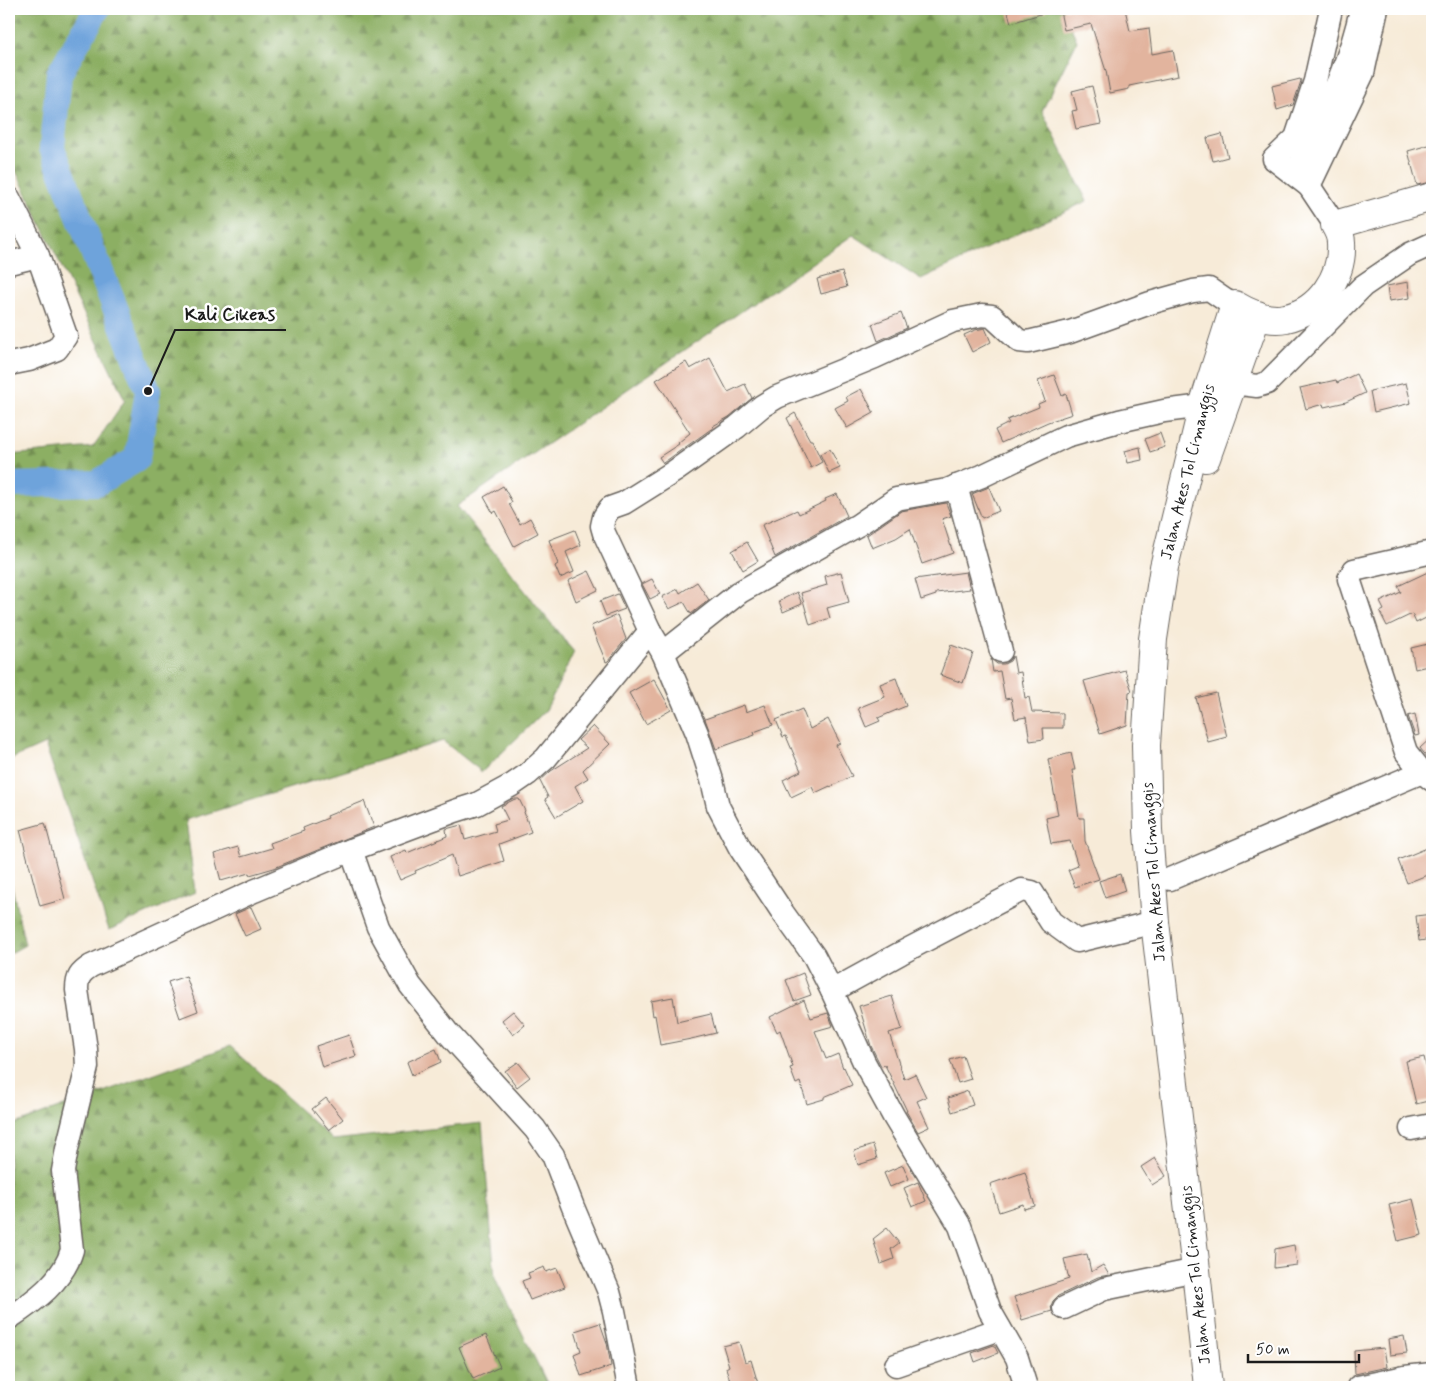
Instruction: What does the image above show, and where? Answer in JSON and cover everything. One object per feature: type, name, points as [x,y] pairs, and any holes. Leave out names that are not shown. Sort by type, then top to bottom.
[{"type":"main road","points":[[1338,233],[1432,197]]},
{"type":"main road","points":[[1338,233],[1432,215]]},
{"type":"main road","points":[[1246,310],[1271,319],[1285,319],[1300,314],[1314,305],[1325,294],[1333,281],[1338,266],[1338,233]]},
{"type":"main road","name":"Jalan Akes Tol Cimanggis","points":[[1208,1387],[1155,922],[1157,830],[1164,754],[1170,636],[1181,566],[1204,465],[1233,382],[1246,310]]},
{"type":"main road","name":"Jalan Akes Tol Cimanggis","points":[[1227,1387],[1170,879],[1157,830],[1146,745],[1153,639],[1164,568],[1203,406],[1246,310]]},
{"type":"street","points":[[1331,9],[1315,81],[1296,138],[1274,159],[1302,181],[1338,233]]},
{"type":"street","points":[[1302,181],[1340,76],[1361,9]]},
{"type":"street","points":[[1302,181],[1363,73],[1378,9]]},
{"type":"street","points":[[9,198],[38,256],[66,336],[57,349],[29,360],[9,364]]},
{"type":"street","points":[[1233,382],[1257,386],[1266,384],[1363,286],[1410,254],[1432,244]]},
{"type":"street","points":[[9,262],[38,256]]},
{"type":"street","points":[[1026,1387],[1017,1358],[990,1310],[960,1226],[864,1062],[832,991],[808,946],[740,848],[722,815],[697,733],[663,653],[650,631],[602,526],[604,517],[610,508],[624,503],[675,471],[737,427],[762,406],[777,397],[875,357],[953,321],[972,317],[992,316],[1019,341],[1028,342],[1070,332],[1150,303],[1193,291],[1209,290],[1246,310]]},
{"type":"street","points":[[663,653],[740,592],[858,525],[896,499],[947,490],[982,476],[1066,436],[1164,411],[1203,406]]},
{"type":"street","points":[[956,486],[1001,651]]},
{"type":"street","points":[[1170,879],[1427,776],[1406,752],[1349,579],[1354,570],[1432,552]]},
{"type":"street","points":[[9,1318],[46,1291],[65,1269],[72,1250],[63,1171],[87,1067],[77,990],[77,981],[82,972],[91,966],[254,891],[351,850],[477,804],[512,786],[546,758],[650,631]]},
{"type":"street","points":[[351,850],[378,926],[410,985],[448,1033],[535,1129],[553,1155],[609,1292],[629,1387]]},
{"type":"street","points":[[832,991],[1022,890],[1032,892],[1051,922],[1077,941],[1155,922]]},
{"type":"street","points":[[1064,1308],[1104,1289],[1196,1270]]},
{"type":"street","points":[[896,1365],[1000,1329]]},
{"type":"street","points":[[1358,1387],[1405,1377],[1432,1374]]},
{"type":"green space","points":[[9,9],[1063,9],[1077,41],[1042,111],[1087,201],[921,279],[853,235],[457,506],[574,652],[546,710],[482,772],[443,741],[186,820],[195,892],[109,930],[45,744],[9,760],[9,455],[93,447],[125,400],[14,167],[9,126]]},
{"type":"green space","points":[[9,873],[25,945],[9,954]]},
{"type":"green space","points":[[230,1046],[333,1140],[482,1123],[495,1278],[549,1387],[9,1387],[9,1126]]},
{"type":"building","points":[[1007,9],[1046,9],[1047,12],[1011,23]]},
{"type":"building","points":[[1068,9],[1125,9],[1130,31],[1149,28],[1152,54],[1173,50],[1178,76],[1129,86],[1129,89],[1110,93],[1106,71],[1091,24],[1064,30],[1060,11]]},
{"type":"building","points":[[1300,79],[1293,105],[1277,110],[1272,86]]},
{"type":"building","points":[[1092,86],[1101,124],[1076,129],[1072,111],[1077,110],[1072,91]]},
{"type":"building","points":[[1222,134],[1228,157],[1213,161],[1207,138]]},
{"type":"building","points":[[1432,144],[1432,182],[1417,185],[1408,151]]},
{"type":"building","points":[[842,272],[847,287],[821,294],[817,279]]},
{"type":"building","points":[[1408,282],[1410,298],[1389,301],[1387,286]]},
{"type":"building","points":[[901,313],[907,328],[878,341],[872,324]]},
{"type":"building","points":[[985,328],[991,342],[972,352],[964,335]]},
{"type":"building","points":[[710,358],[728,392],[745,384],[752,398],[729,417],[713,426],[663,463],[659,457],[679,444],[690,433],[656,380],[686,362],[690,369]]},
{"type":"building","points":[[1356,374],[1365,393],[1346,402],[1324,407],[1323,404],[1306,409],[1300,388],[1336,380],[1337,383]]},
{"type":"building","points":[[1054,375],[1062,396],[1066,394],[1072,414],[1048,422],[1001,443],[995,430],[1009,423],[1007,420],[1039,407],[1038,404],[1045,401],[1038,381]]},
{"type":"building","points":[[1406,383],[1411,403],[1374,412],[1370,391]]},
{"type":"building","points":[[861,389],[874,413],[847,428],[835,408],[848,401],[846,397]]},
{"type":"building","points":[[795,413],[810,440],[812,440],[822,462],[811,468],[787,418]]},
{"type":"building","points":[[1160,433],[1165,447],[1150,452],[1145,439]]},
{"type":"building","points":[[1140,447],[1142,460],[1128,463],[1125,451]]},
{"type":"building","points":[[830,449],[840,468],[829,473],[820,454]]},
{"type":"building","points":[[503,486],[512,502],[509,504],[520,524],[530,518],[538,533],[514,546],[496,511],[493,513],[484,497]]},
{"type":"building","points":[[989,487],[999,511],[982,518],[972,494]]},
{"type":"building","points":[[837,494],[847,516],[775,557],[762,525],[797,510],[799,514]]},
{"type":"building","points":[[946,503],[951,516],[942,519],[953,553],[922,564],[910,529],[896,538],[872,548],[867,535],[901,511]]},
{"type":"building","points":[[575,530],[581,545],[566,552],[574,572],[560,578],[555,566],[558,564],[549,540]]},
{"type":"building","points":[[747,542],[758,561],[743,570],[732,551]]},
{"type":"building","points":[[1432,570],[1432,615],[1416,623],[1412,614],[1387,626],[1380,612],[1384,610],[1380,602],[1401,592],[1398,586]]},
{"type":"building","points":[[589,571],[598,590],[576,601],[568,581]]},
{"type":"building","points":[[841,572],[849,602],[827,608],[830,618],[810,625],[801,593],[827,585],[825,576]]},
{"type":"building","points":[[966,572],[970,589],[936,593],[936,595],[921,600],[915,579]]},
{"type":"building","points":[[652,579],[660,594],[650,599],[642,584]]},
{"type":"building","points":[[697,582],[709,600],[691,614],[684,602],[669,609],[662,597],[678,589],[680,593]]},
{"type":"building","points":[[797,592],[802,604],[783,612],[779,601]]},
{"type":"building","points":[[618,594],[625,609],[606,616],[600,601]]},
{"type":"building","points":[[617,615],[626,639],[606,662],[591,626]]},
{"type":"building","points":[[1432,643],[1432,665],[1415,669],[1411,648]]},
{"type":"building","points":[[951,645],[973,653],[963,683],[940,675]]},
{"type":"building","points":[[1013,656],[1016,673],[1021,672],[1025,698],[1029,697],[1032,712],[1063,713],[1063,728],[1043,728],[1044,739],[1030,741],[1026,717],[1015,719],[1011,698],[1005,699],[1000,671],[993,672],[991,659],[997,664],[1004,664],[1010,661]]},
{"type":"building","points":[[1125,670],[1132,691],[1129,692],[1127,725],[1100,734],[1084,681]]},
{"type":"building","points":[[896,678],[906,706],[878,718],[880,721],[866,727],[858,708],[885,697],[880,684]]},
{"type":"building","points":[[654,679],[671,710],[646,724],[629,693]]},
{"type":"building","points":[[1216,693],[1227,737],[1208,742],[1196,698]]},
{"type":"building","points":[[744,705],[746,712],[765,705],[773,725],[754,732],[755,735],[716,749],[705,719]]},
{"type":"building","points":[[802,709],[810,729],[828,719],[840,743],[836,745],[852,776],[815,793],[812,787],[791,797],[783,780],[801,771],[786,736],[783,737],[776,720]]},
{"type":"building","points":[[1415,714],[1419,735],[1415,736],[1408,716]]},
{"type":"building","points":[[593,726],[610,744],[583,770],[588,778],[575,786],[583,801],[556,817],[545,799],[548,797],[540,781],[551,771],[587,748],[578,740]]},
{"type":"building","points":[[1432,737],[1432,763],[1420,748]]},
{"type":"building","points":[[1071,753],[1075,770],[1072,770],[1079,818],[1084,818],[1085,841],[1099,879],[1075,887],[1068,870],[1078,866],[1070,841],[1051,844],[1046,818],[1058,815],[1048,759]]},
{"type":"building","points":[[519,799],[525,811],[531,832],[499,844],[504,861],[458,876],[452,855],[415,871],[416,873],[400,880],[390,857],[406,850],[407,853],[447,836],[446,829],[461,825],[465,840],[496,831],[494,824],[508,820],[501,806]]},
{"type":"building","points":[[364,801],[374,827],[274,868],[221,881],[214,854],[238,847],[241,857],[272,848],[270,843],[304,831],[303,828],[328,818],[327,816]]},
{"type":"building","points":[[45,823],[65,899],[40,906],[20,830]]},
{"type":"building","points":[[1432,846],[1432,873],[1407,883],[1398,860]]},
{"type":"building","points":[[1120,874],[1125,891],[1105,898],[1099,881]]},
{"type":"building","points":[[251,907],[261,929],[245,936],[235,914]]},
{"type":"building","points":[[1432,914],[1432,939],[1419,941],[1416,916]]},
{"type":"building","points":[[803,973],[811,995],[794,1001],[786,980]]},
{"type":"building","points":[[186,976],[198,1011],[180,1018],[168,982]]},
{"type":"building","points":[[892,996],[902,1029],[889,1033],[904,1079],[915,1074],[926,1097],[917,1101],[929,1127],[918,1132],[885,1065],[881,1066],[871,1046],[859,1006]]},
{"type":"building","points":[[673,997],[677,1022],[711,1014],[716,1033],[660,1045],[651,1001]]},
{"type":"building","points":[[804,1000],[811,1018],[828,1013],[833,1026],[815,1031],[826,1059],[838,1054],[852,1085],[824,1097],[824,1099],[807,1104],[800,1082],[796,1084],[790,1068],[793,1067],[780,1030],[777,1032],[770,1017]]},
{"type":"building","points":[[513,1011],[525,1025],[513,1035],[502,1020]]},
{"type":"building","points":[[349,1035],[356,1056],[322,1067],[316,1046]]},
{"type":"building","points":[[436,1049],[441,1062],[412,1075],[407,1062]]},
{"type":"building","points":[[963,1056],[971,1079],[958,1083],[950,1060]]},
{"type":"building","points":[[1424,1057],[1432,1091],[1432,1100],[1416,1104],[1406,1061]]},
{"type":"building","points":[[518,1062],[530,1077],[517,1087],[505,1071]]},
{"type":"building","points":[[968,1091],[973,1105],[952,1112],[948,1098]]},
{"type":"building","points":[[326,1098],[343,1119],[329,1130],[312,1109]]},
{"type":"building","points":[[873,1145],[877,1159],[858,1165],[854,1151]]},
{"type":"building","points":[[1155,1158],[1166,1176],[1152,1185],[1141,1167]]},
{"type":"building","points":[[903,1165],[909,1179],[890,1187],[884,1173]]},
{"type":"building","points":[[1025,1172],[1035,1206],[1024,1209],[1023,1204],[999,1212],[990,1184]]},
{"type":"building","points":[[918,1182],[926,1201],[912,1207],[904,1188]]},
{"type":"building","points":[[1413,1199],[1422,1235],[1398,1241],[1389,1205]]},
{"type":"building","points":[[887,1228],[899,1243],[891,1249],[894,1259],[881,1264],[873,1239]]},
{"type":"building","points":[[1294,1245],[1297,1265],[1274,1268],[1275,1249]]},
{"type":"building","points":[[1087,1254],[1091,1272],[1103,1265],[1109,1275],[1098,1277],[1058,1296],[1051,1306],[1052,1311],[1022,1320],[1014,1297],[1069,1279],[1064,1259]]},
{"type":"building","points":[[544,1267],[546,1272],[557,1268],[565,1287],[530,1300],[522,1281],[530,1278],[528,1273]]},
{"type":"building","points":[[600,1323],[607,1343],[611,1366],[581,1376],[574,1354],[581,1351],[575,1331]]},
{"type":"building","points":[[486,1335],[500,1367],[473,1379],[459,1347]]},
{"type":"building","points":[[1404,1336],[1407,1353],[1390,1355],[1388,1339]]},
{"type":"building","points":[[739,1342],[745,1362],[751,1360],[759,1387],[732,1387],[726,1368],[729,1366],[723,1346]]},
{"type":"building","points":[[994,1345],[998,1353],[975,1362],[972,1353]]},
{"type":"building","points":[[1384,1348],[1387,1367],[1355,1374],[1354,1351]]},
{"type":"waterway","points":[[9,485],[97,483],[137,459],[148,391],[52,148],[59,74],[97,9]]},
{"type":"place","name":"Kali Cikeas","points":[[148,391]]}]
